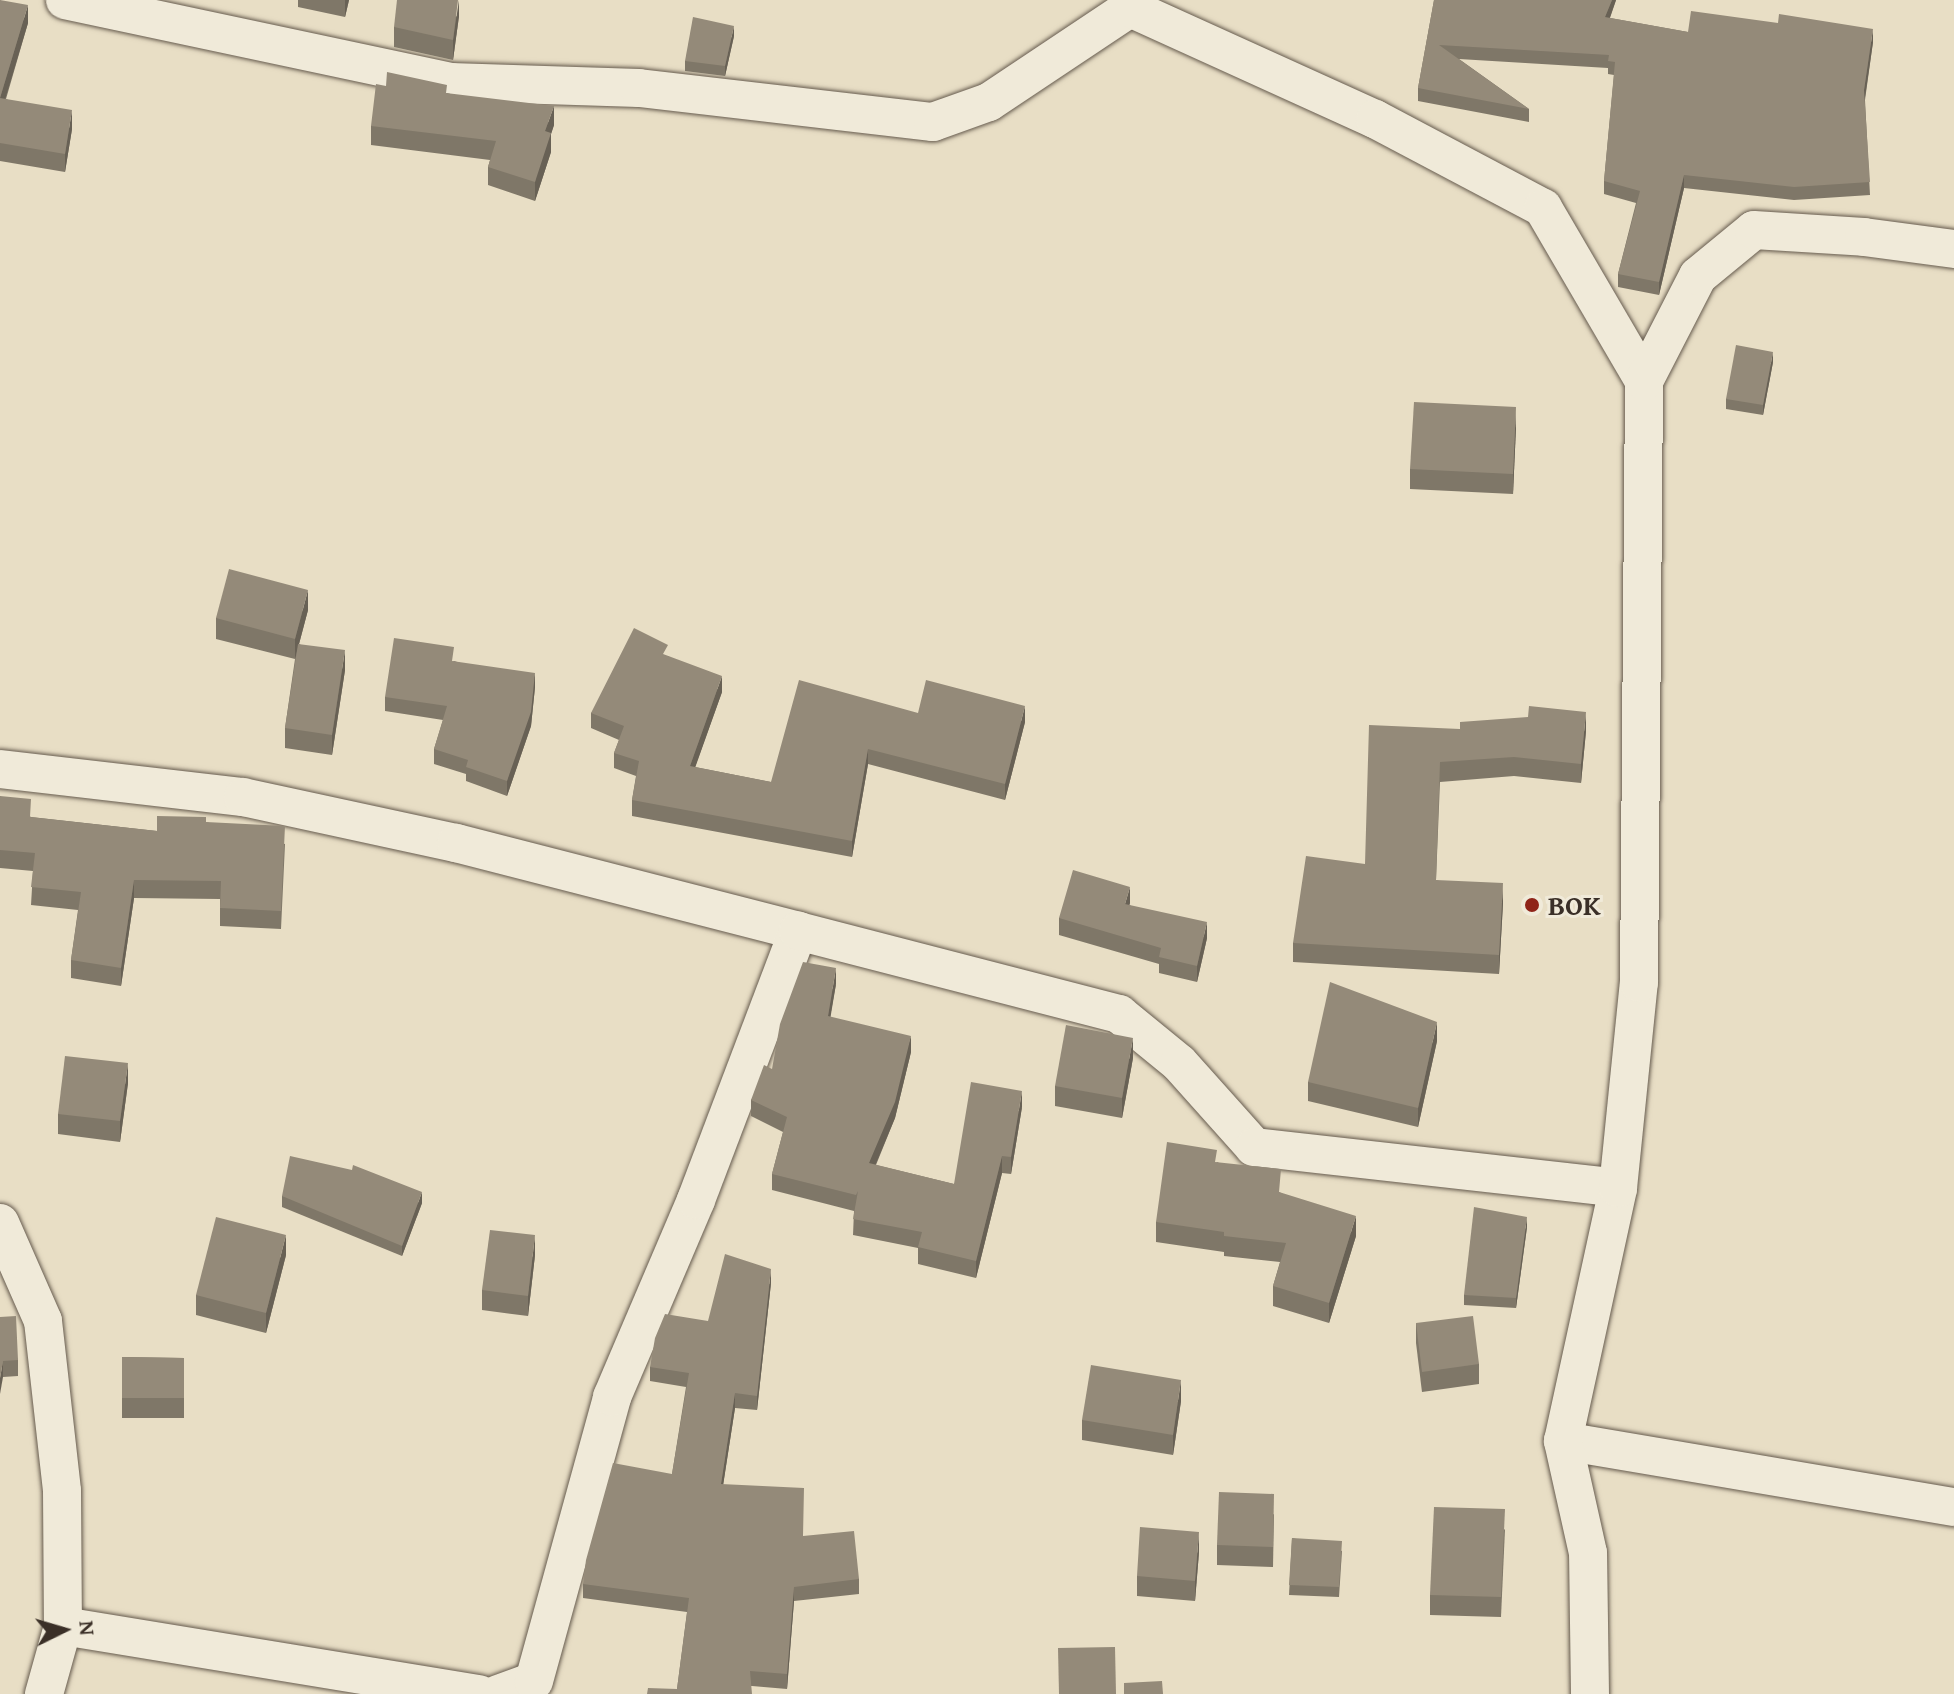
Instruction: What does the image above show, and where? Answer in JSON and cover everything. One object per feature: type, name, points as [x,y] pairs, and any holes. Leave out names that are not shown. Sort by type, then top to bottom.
[{"type":"street","points":[[65,0],[450,82],[639,88],[933,122],[989,102],[1130,4],[1375,119],[1543,208],[1644,381]]},
{"type":"street","points":[[1590,1694],[1588,1553],[1563,1441],[1618,1188],[1639,983],[1644,381],[1698,276],[1754,230],[1864,237],[1954,249]]},
{"type":"street","points":[[0,769],[243,797],[456,843],[1119,1014],[1179,1063],[1254,1147],[1618,1188]]},
{"type":"street","points":[[498,1694],[534,1681],[612,1397],[696,1200],[798,931]]},
{"type":"street","points":[[0,1223],[43,1321],[62,1491],[63,1626],[44,1694]]},
{"type":"street","points":[[1563,1441],[1954,1507]]},
{"type":"street","points":[[63,1626],[479,1694]]},
{"type":"building","points":[[0,0],[28,5],[0,98]]},
{"type":"building","points":[[397,0],[458,0],[453,40],[394,27]]},
{"type":"building","points":[[1434,0],[1612,0],[1605,17],[1688,32],[1691,11],[1778,23],[1779,14],[1873,29],[1864,90],[1870,182],[1794,187],[1684,175],[1659,282],[1618,274],[1640,191],[1604,181],[1615,62],[1608,61],[1609,55],[1439,45],[1529,109],[1418,88]]},
{"type":"building","points":[[693,17],[734,26],[725,66],[685,61]]},
{"type":"building","points":[[387,72],[447,85],[446,93],[554,106],[545,131],[551,133],[535,182],[488,167],[496,141],[371,126],[376,84],[386,86]]},
{"type":"building","points":[[0,98],[72,110],[65,154],[0,143]]},
{"type":"building","points":[[1736,345],[1773,352],[1763,405],[1726,399]]},
{"type":"building","points":[[1414,402],[1516,407],[1513,474],[1410,469]]},
{"type":"building","points":[[229,569],[308,590],[295,639],[216,618]]},
{"type":"building","points":[[634,628],[668,645],[663,654],[722,676],[690,766],[771,782],[799,680],[918,713],[926,680],[1025,706],[1005,784],[868,749],[852,841],[632,800],[639,761],[614,753],[624,726],[591,713]]},
{"type":"building","points":[[394,638],[454,647],[452,661],[535,673],[531,712],[507,781],[466,767],[468,760],[434,749],[447,706],[385,697]]},
{"type":"building","points":[[298,644],[345,650],[332,735],[285,728]]},
{"type":"building","points":[[1529,706],[1586,712],[1581,764],[1514,757],[1440,762],[1436,880],[1503,883],[1499,955],[1293,943],[1306,856],[1365,864],[1369,725],[1460,729],[1460,722],[1528,717]]},
{"type":"building","points":[[0,796],[31,799],[30,817],[157,831],[157,816],[206,817],[206,822],[285,826],[281,911],[220,908],[221,881],[134,880],[121,968],[71,960],[81,892],[31,887],[35,853],[0,850]]},
{"type":"building","points":[[1073,870],[1130,887],[1125,904],[1207,922],[1197,966],[1159,957],[1161,948],[1059,918]]},
{"type":"building","points":[[803,962],[836,968],[828,1016],[911,1036],[895,1102],[869,1163],[954,1184],[971,1082],[1022,1091],[1011,1157],[1002,1156],[976,1261],[918,1247],[922,1232],[853,1219],[858,1191],[856,1195],[772,1174],[787,1117],[751,1100],[764,1065],[772,1069],[780,1024]]},
{"type":"building","points":[[1330,982],[1437,1022],[1418,1108],[1308,1082]]},
{"type":"building","points":[[1066,1025],[1133,1038],[1122,1098],[1055,1086]]},
{"type":"building","points":[[65,1056],[128,1063],[120,1121],[58,1114]]},
{"type":"building","points":[[1167,1142],[1217,1150],[1215,1162],[1281,1169],[1279,1192],[1356,1216],[1329,1303],[1273,1286],[1286,1243],[1224,1236],[1224,1232],[1156,1222]]},
{"type":"building","points":[[290,1156],[352,1170],[353,1165],[422,1192],[402,1246],[282,1196]]},
{"type":"building","points":[[1474,1207],[1527,1217],[1516,1298],[1464,1295]]},
{"type":"building","points":[[216,1217],[286,1235],[266,1313],[196,1295]]},
{"type":"building","points":[[490,1230],[535,1235],[528,1296],[482,1290]]},
{"type":"building","points":[[725,1254],[771,1269],[757,1396],[735,1393],[721,1484],[804,1488],[803,1536],[854,1531],[859,1579],[794,1587],[787,1674],[750,1671],[752,1694],[647,1694],[648,1688],[677,1689],[689,1598],[583,1584],[586,1560],[613,1463],[672,1474],[689,1373],[650,1367],[655,1338],[665,1314],[708,1321]]},
{"type":"building","points":[[16,1316],[18,1360],[3,1361],[0,1378],[0,1317]]},
{"type":"building","points":[[1473,1316],[1479,1364],[1422,1372],[1416,1323]]},
{"type":"building","points":[[122,1357],[184,1358],[184,1398],[122,1398]]},
{"type":"building","points":[[1091,1365],[1181,1380],[1173,1435],[1082,1420]]},
{"type":"building","points":[[1219,1492],[1274,1494],[1273,1547],[1217,1545]]},
{"type":"building","points":[[1434,1507],[1505,1509],[1501,1597],[1430,1595]]},
{"type":"building","points":[[1140,1527],[1199,1532],[1195,1581],[1137,1576]]},
{"type":"building","points":[[1292,1538],[1342,1541],[1339,1587],[1289,1585]]},
{"type":"building","points":[[1115,1647],[1116,1694],[1059,1694],[1058,1648]]},
{"type":"building","points":[[1162,1681],[1163,1694],[1124,1694],[1124,1683]]},
{"type":"place","name":"BOK","points":[[1532,905]]}]
